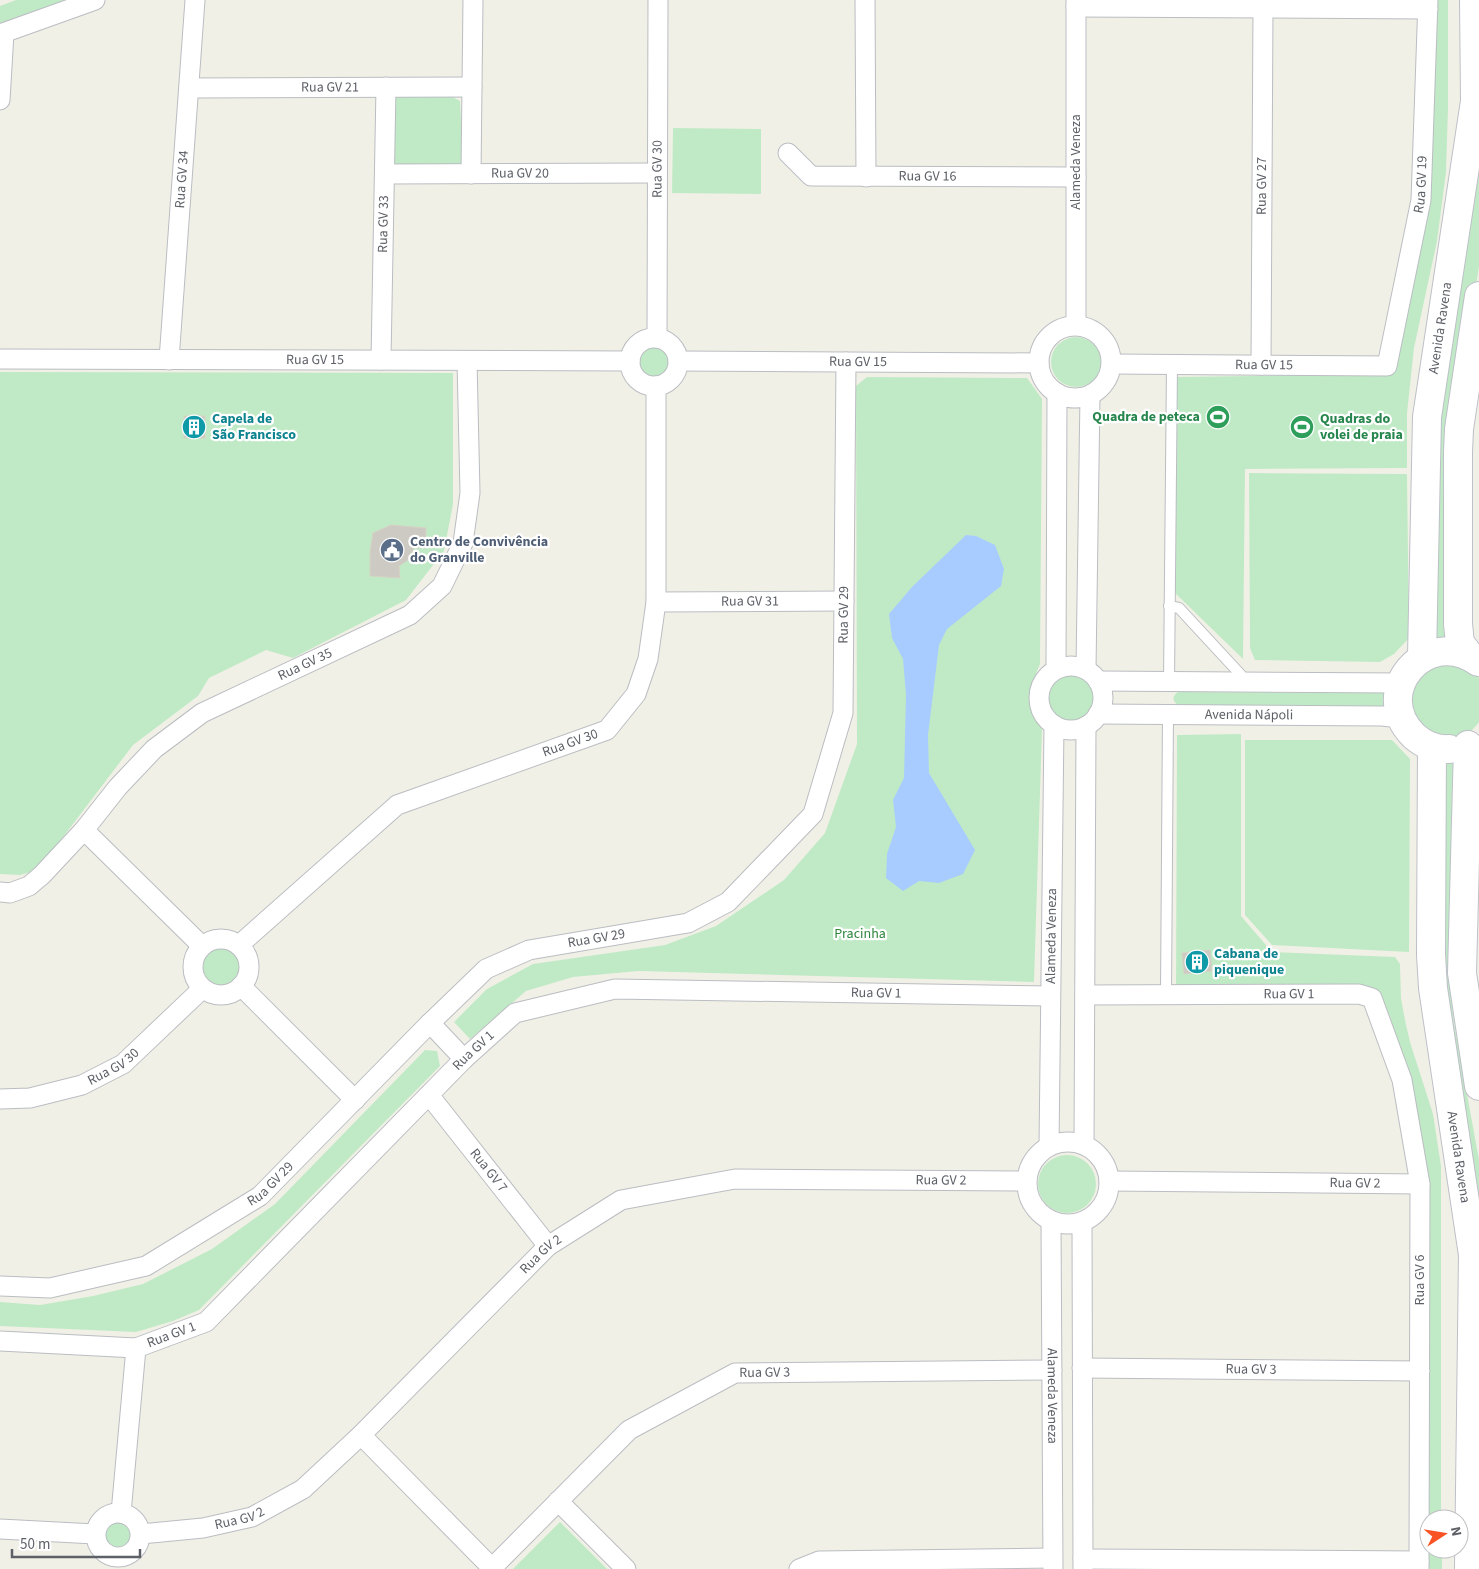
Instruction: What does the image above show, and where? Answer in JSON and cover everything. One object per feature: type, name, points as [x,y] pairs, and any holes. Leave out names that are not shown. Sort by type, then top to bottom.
[{"type":"main road","name":"Avenida Ravena","points":[[1422,657],[1427,417],[1475,101],[1474,0]]},
{"type":"main road","points":[[1475,660],[1460,643],[1458,624],[1458,452],[1459,429],[1479,296]]},
{"type":"main road","points":[[1475,660],[1455,651],[1438,651],[1422,657],[1406,673],[1401,683],[1398,701],[1401,718],[1419,741],[1432,747],[1444,749],[1457,748],[1474,741],[1462,973],[1479,1086]]},
{"type":"main road","name":"Avenida Ravena","points":[[1432,747],[1431,955],[1433,988],[1473,1255],[1469,1569]]},
{"type":"street","points":[[0,100],[2,34],[95,0]]},
{"type":"street","name":"Rua GV 34","points":[[169,360],[195,0]]},
{"type":"street","points":[[471,174],[473,0]]},
{"type":"street","name":"Rua GV 30","points":[[657,338],[658,0]]},
{"type":"street","points":[[865,0],[866,177]]},
{"type":"street","points":[[1076,3],[1263,8],[1428,4]]},
{"type":"street","name":"Alameda Veneza","points":[[1076,3],[1076,325]]},
{"type":"street","name":"Rua GV 19","points":[[1387,366],[1421,200],[1428,4]]},
{"type":"street","name":"Rua GV 27","points":[[1261,365],[1263,8]]},
{"type":"street","name":"Rua GV 33","points":[[381,360],[386,87]]},
{"type":"street","name":"Rua GV 21","points":[[189,88],[472,87]]},
{"type":"street","name":"Rua GV 16","points":[[788,153],[811,176],[1076,176]]},
{"type":"street","name":"Rua GV 20","points":[[384,174],[656,172]]},
{"type":"street","points":[[1076,325],[1088,327],[1098,333],[1108,347],[1112,364],[1110,374],[1105,383],[1090,396],[1073,398],[1057,393],[1048,385],[1041,375],[1039,363],[1040,351],[1045,340],[1059,329],[1076,325]]},
{"type":"street","points":[[650,338],[657,338],[664,340],[674,348],[678,369],[670,381],[656,386],[643,384],[637,380],[631,368],[631,354],[639,343],[650,338]]},
{"type":"street","name":"Rua GV 15","points":[[0,359],[630,361]]},
{"type":"street","name":"Rua GV 35","points":[[0,892],[10,893],[29,886],[42,875],[84,830],[118,787],[154,749],[202,713],[410,615],[442,586],[463,543],[470,493],[467,361]]},
{"type":"street","name":"Rua GV 15","points":[[678,361],[1039,363]]},
{"type":"street","name":"Rua GV 29","points":[[0,1286],[50,1288],[146,1266],[260,1196],[430,1023],[486,969],[530,950],[688,923],[728,902],[813,814],[843,713],[846,362]]},
{"type":"street","name":"Rua GV 15","points":[[1112,364],[1387,366]]},
{"type":"street","name":"Rua GV 30","points":[[239,945],[397,804],[607,730],[636,694],[648,659],[656,602],[656,386]]},
{"type":"street","points":[[1056,669],[1057,393]]},
{"type":"street","points":[[1084,1145],[1085,994],[1092,720],[1103,698],[1092,675],[1090,396]]},
{"type":"street","name":"Rua GV 31","points":[[656,602],[844,601]]},
{"type":"street","points":[[1054,725],[1042,711],[1039,702],[1040,692],[1043,682],[1048,675],[1056,669],[1066,666],[1076,666],[1092,675],[1169,682],[1401,683]]},
{"type":"street","points":[[1168,715],[1169,682]]},
{"type":"street","name":"Avenida Nápoli","points":[[1054,725],[1070,729],[1092,720],[1168,715],[1382,716],[1401,718]]},
{"type":"street","name":"Alameda Veneza","points":[[1049,1146],[1054,725]]},
{"type":"street","points":[[84,830],[202,946]]},
{"type":"street","points":[[215,939],[224,939],[239,945],[247,958],[249,966],[248,975],[241,986],[230,994],[223,995],[216,995],[202,988],[194,974],[193,966],[195,956],[202,946],[215,939]]},
{"type":"street","points":[[241,986],[356,1100]]},
{"type":"street","name":"Rua GV 30","points":[[0,1098],[30,1098],[82,1085],[124,1064],[202,988]]},
{"type":"street","name":"Rua GV 1","points":[[0,1341],[136,1348],[206,1322],[464,1059],[515,1013],[615,989],[1050,996]]},
{"type":"street","name":"Rua GV 1","points":[[1085,994],[1359,994],[1372,998]]},
{"type":"street","name":"Rua GV 6","points":[[1372,998],[1402,1080],[1420,1184],[1419,1565]]},
{"type":"street","points":[[430,1023],[464,1059]]},
{"type":"street","name":"Rua GV 7","points":[[429,1095],[548,1246]]},
{"type":"street","points":[[1060,1142],[1084,1145],[1094,1151],[1102,1160],[1107,1170],[1109,1181],[1108,1194],[1102,1207],[1082,1223],[1061,1224],[1051,1222],[1041,1215],[1033,1205],[1028,1194],[1026,1181],[1033,1161],[1040,1152],[1060,1142]]},
{"type":"street","name":"Rua GV 2","points":[[141,1534],[202,1528],[252,1517],[303,1489],[361,1435],[548,1246],[620,1200],[735,1179],[1026,1181]]},
{"type":"street","name":"Rua GV 2","points":[[1109,1181],[1420,1184]]},
{"type":"street","name":"Alameda Veneza","points":[[1051,1222],[1052,1564]]},
{"type":"street","points":[[1082,1223],[1083,1564],[1419,1565]]},
{"type":"street","points":[[120,1513],[136,1348]]},
{"type":"street","name":"Rua GV 3","points":[[1082,1368],[1420,1371]]},
{"type":"street","name":"Rua GV 3","points":[[492,1568],[629,1430],[735,1373],[1052,1370]]},
{"type":"street","points":[[361,1435],[492,1568]]},
{"type":"street","points":[[1052,1462],[1083,1462]]},
{"type":"street","points":[[558,1501],[626,1569]]},
{"type":"street","points":[[114,1513],[120,1513],[127,1515],[137,1523],[141,1534],[140,1542],[132,1553],[115,1563],[99,1547],[95,1534],[97,1526],[103,1519],[114,1513]]},
{"type":"street","points":[[0,1528],[95,1534]]},
{"type":"street","points":[[799,1569],[819,1561],[1052,1564]]},
{"type":"lane","points":[[1169,682],[1172,365]]},
{"type":"lane","points":[[1169,606],[1179,608],[1241,675],[1243,683]]},
{"type":"lane","points":[[1166,994],[1168,715]]},
{"type":"green space","points":[[16,0],[66,0],[0,23],[0,6]]},
{"type":"green space","points":[[1434,0],[1448,0],[1446,172],[1437,241],[1414,348],[1407,413],[1407,468],[1245,469],[1243,659],[1174,592],[1176,377],[1391,374],[1428,203]]},
{"type":"green space","points":[[399,94],[451,96],[460,101],[463,162],[456,166],[397,165],[392,159],[392,99]]},
{"type":"green space","points":[[1479,122],[1479,266],[1466,352],[1456,645],[1430,648],[1429,494]]},
{"type":"green space","points":[[673,128],[761,129],[761,194],[672,193]]},
{"type":"green space","points":[[1071,337],[1081,337],[1094,344],[1101,357],[1101,367],[1094,380],[1081,387],[1071,387],[1062,383],[1055,376],[1051,367],[1051,357],[1055,348],[1062,341]]},
{"type":"green space","points":[[654,345],[661,346],[666,350],[670,355],[670,369],[666,374],[661,378],[654,379],[647,378],[642,374],[638,369],[637,362],[638,355],[642,350],[647,346]]},
{"type":"green space","points":[[0,372],[453,373],[453,504],[444,551],[406,600],[293,658],[266,650],[209,678],[198,696],[133,745],[38,870],[20,875],[0,874]]},
{"type":"green space","name":"Pracinha","points":[[867,377],[1027,378],[1042,399],[1040,664],[1032,683],[1031,707],[1042,729],[1034,982],[638,971],[573,977],[526,991],[470,1039],[454,1022],[487,989],[533,964],[665,945],[716,926],[784,880],[825,833],[857,744],[856,386]]},
{"type":"green space","points":[[1249,473],[1407,474],[1409,638],[1394,654],[1380,662],[1255,660],[1250,648]]},
{"type":"green space","points":[[1440,661],[1470,669],[1479,678],[1479,722],[1462,736],[1450,738],[1428,734],[1409,709],[1414,679]]},
{"type":"green space","points":[[1067,675],[1075,675],[1084,679],[1090,685],[1094,698],[1090,711],[1084,717],[1075,721],[1067,721],[1058,717],[1052,711],[1048,702],[1048,694],[1052,685],[1058,679]]},
{"type":"green space","points":[[1178,692],[1386,693],[1387,706],[1178,705],[1174,698]]},
{"type":"green space","points":[[1241,734],[1241,916],[1272,952],[1395,957],[1400,964],[1401,998],[1405,1020],[1433,1114],[1441,1166],[1441,1509],[1423,1509],[1408,1078],[1390,1016],[1381,1001],[1176,986],[1177,735]]},
{"type":"green space","points":[[1245,740],[1392,740],[1410,759],[1409,952],[1272,945],[1245,915]]},
{"type":"green space","points":[[1447,759],[1455,763],[1451,995],[1454,1023],[1479,1160],[1479,1263],[1443,1025],[1440,764]]},
{"type":"green space","points":[[220,947],[234,953],[240,967],[234,981],[220,987],[206,981],[200,967],[206,953]]},
{"type":"green space","points":[[425,1050],[437,1051],[440,1066],[199,1310],[173,1321],[136,1332],[0,1326],[0,1302],[40,1305],[93,1296],[143,1284],[212,1249],[275,1204]]},
{"type":"green space","points":[[1061,1155],[1073,1155],[1088,1163],[1096,1178],[1096,1190],[1088,1205],[1073,1213],[1061,1213],[1046,1205],[1038,1190],[1038,1178],[1046,1163]]},
{"type":"green space","points":[[118,1518],[124,1519],[129,1523],[133,1528],[133,1540],[129,1545],[124,1549],[118,1550],[112,1549],[107,1545],[103,1540],[102,1534],[103,1528],[107,1523],[112,1519]]},
{"type":"green space","points":[[560,1522],[607,1569],[513,1569]]},
{"type":"green space","points":[[1425,1559],[1442,1559],[1442,1569],[1425,1569]]},
{"type":"water","points":[[966,535],[976,536],[995,545],[1004,569],[1001,586],[947,629],[939,645],[928,735],[929,773],[975,850],[963,874],[939,883],[919,881],[903,891],[886,878],[887,854],[896,827],[893,800],[904,778],[906,695],[903,659],[892,638],[889,614],[912,587]]},
{"type":"building","name":"Capela de São Francisco","points":[[184,416],[205,416],[205,438],[184,438]]},
{"type":"building","name":"Centro de Convivência do Granville","points":[[391,525],[426,528],[426,548],[414,548],[408,560],[399,566],[400,578],[370,576],[370,552],[373,533]]},
{"type":"building","name":"Cabana de piquenique","points":[[1210,950],[1212,971],[1184,974],[1182,953]]},
{"type":"place","name":"Quadra de peteca","points":[[1218,417]]},
{"type":"place","name":"Capela de São Francisco","points":[[194,427]]},
{"type":"place","name":"Quadras do volei de praia","points":[[1302,427]]},
{"type":"place","name":"Centro de Convivência do Granville","points":[[392,550]]},
{"type":"place","name":"Cabana de piquenique","points":[[1197,962]]}]
